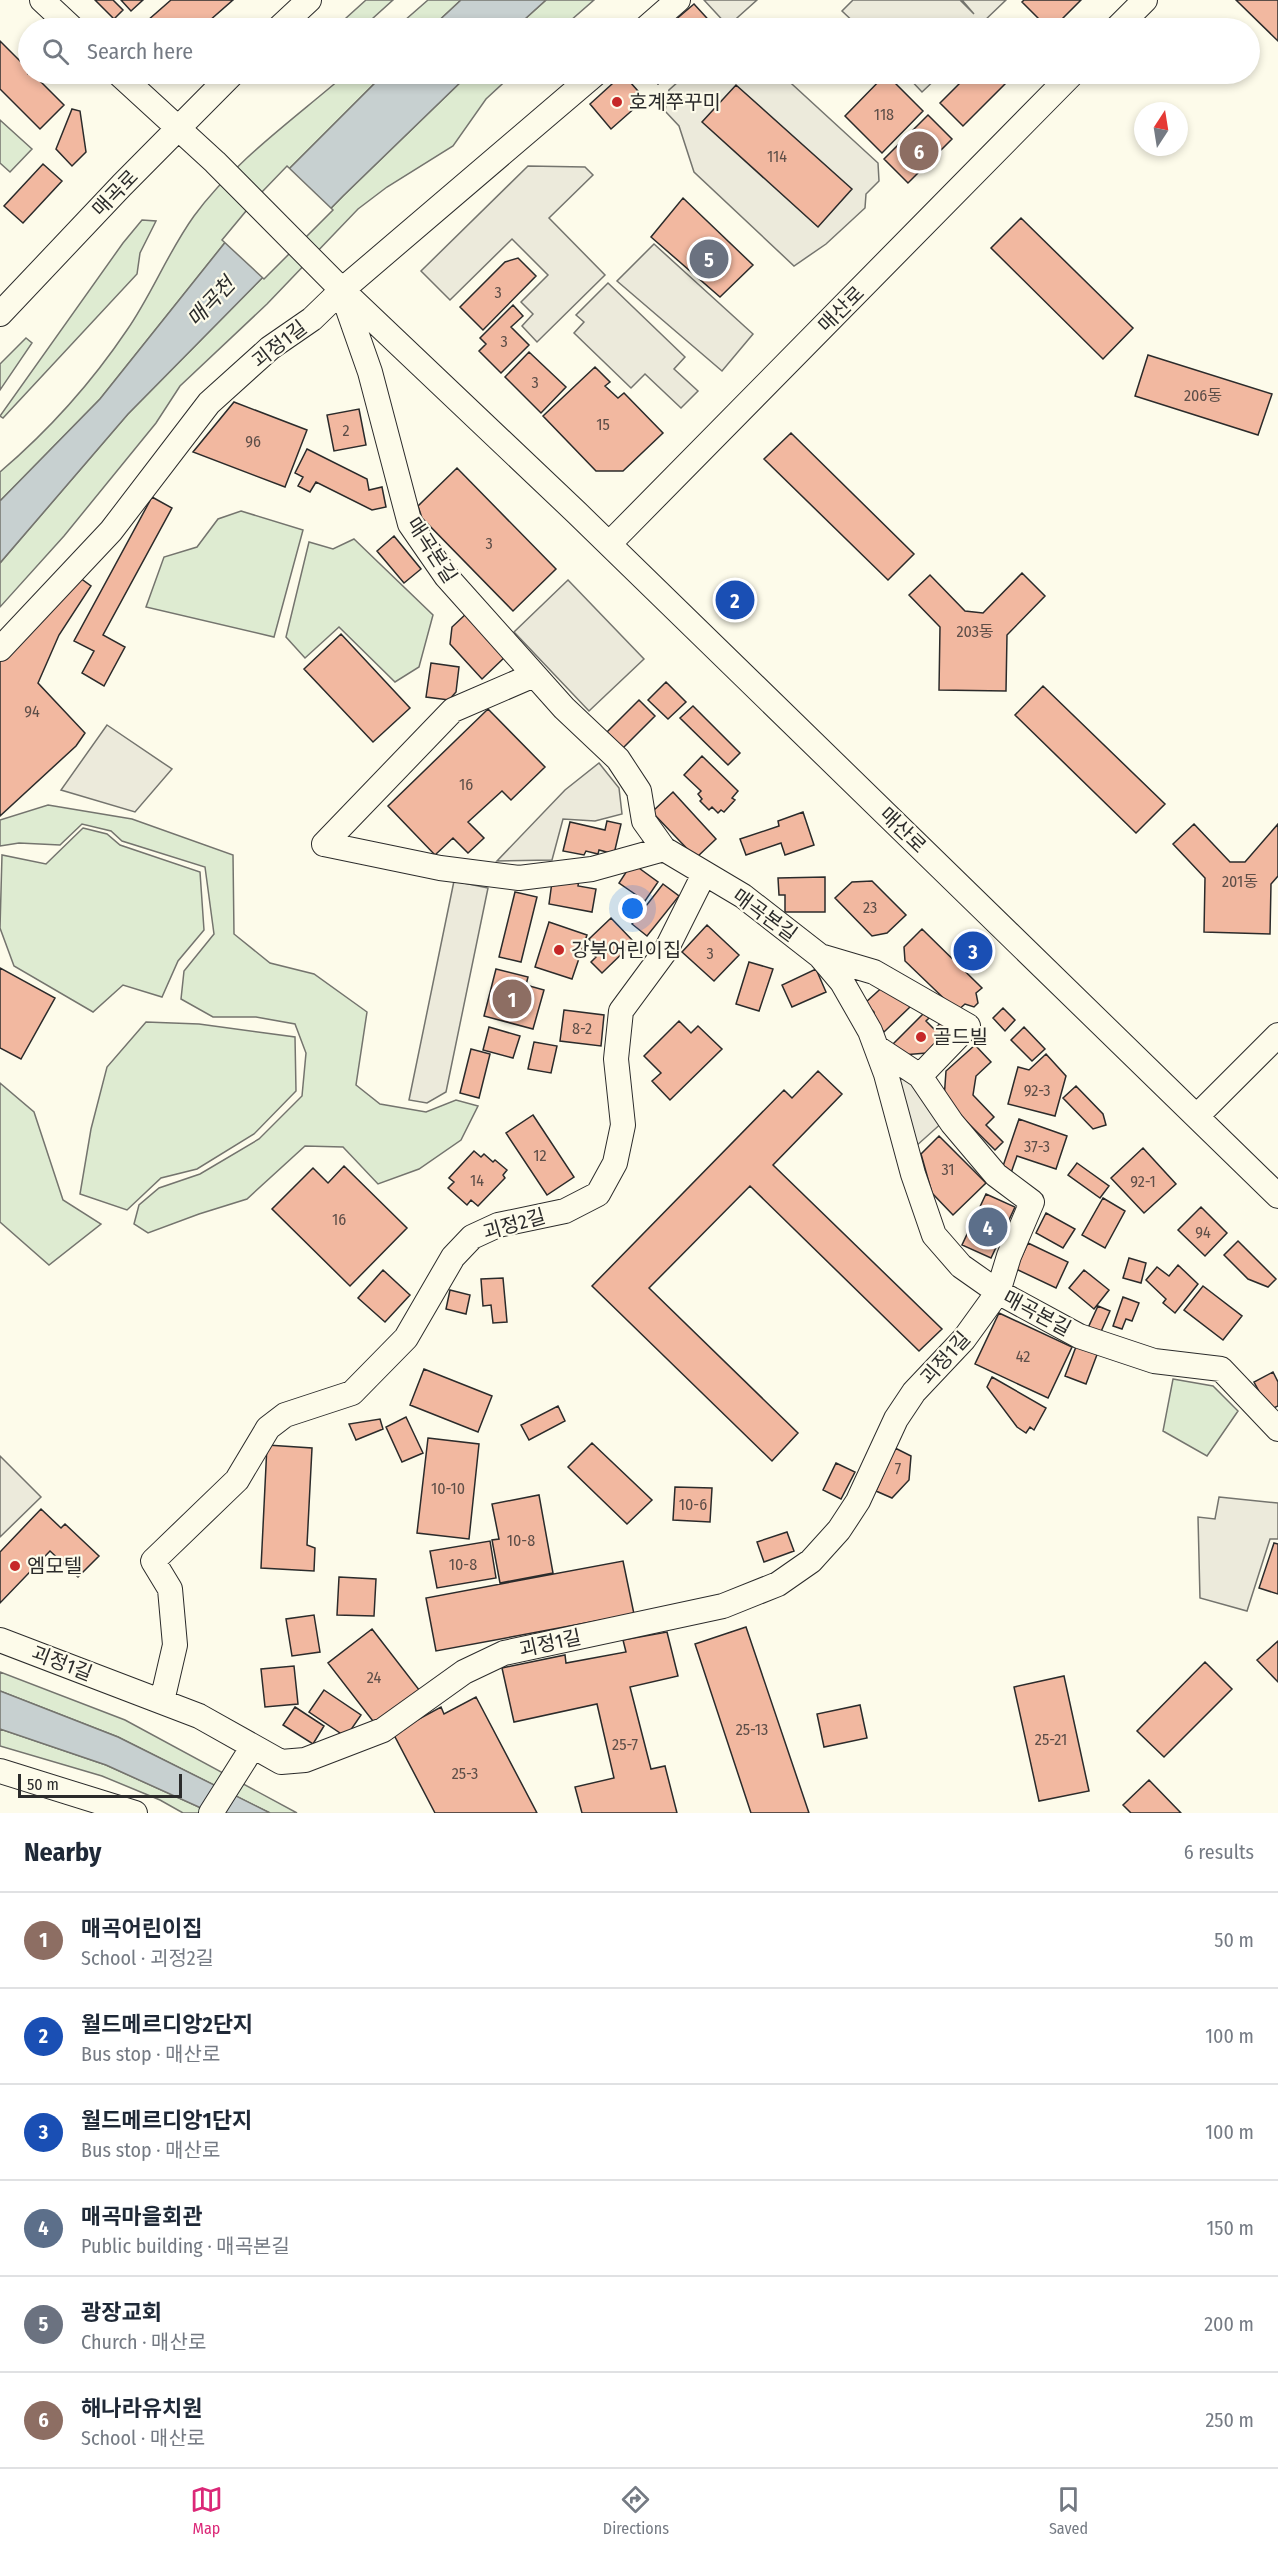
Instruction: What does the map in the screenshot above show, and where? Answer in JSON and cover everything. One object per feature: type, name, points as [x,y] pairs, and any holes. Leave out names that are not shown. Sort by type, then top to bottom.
[{"type":"street","points":[[657,18],[678,0]]},
{"type":"street","points":[[1127,18],[1145,0]]},
{"type":"street","points":[[289,18],[305,1]]},
{"type":"street","points":[[52,3],[64,18]]},
{"type":"street","name":"매산로","points":[[130,84],[215,162],[342,290],[609,544],[1278,1196]]},
{"type":"street","name":"매곡로","points":[[0,314],[177,127],[222,84]]},
{"type":"street","name":"괴정1길","points":[[0,649],[111,531],[209,403],[270,348],[312,319],[342,290],[583,84]]},
{"type":"street","name":"매산로","points":[[609,544],[1062,84]]},
{"type":"street","name":"매곡본길","points":[[342,290],[370,372],[410,524],[446,576],[564,708],[618,759],[639,792],[644,821],[664,849],[743,896],[820,956],[842,982],[870,1031],[886,1074],[913,1174],[934,1235],[961,1266],[998,1292],[1079,1336],[1154,1360],[1221,1369],[1278,1429]]},
{"type":"street","points":[[534,675],[453,710],[324,844],[440,868],[519,878],[592,869],[664,849]]},
{"type":"street","name":"괴정2길","points":[[162,1701],[175,1645],[170,1589],[153,1561],[237,1480],[268,1428],[285,1415],[352,1393],[399,1346],[406,1338],[453,1257],[472,1237],[498,1225],[565,1211],[598,1194],[615,1163],[623,1125],[616,1059],[621,1011],[666,950],[704,874]]},
{"type":"street","points":[[820,956],[874,972],[968,1026],[920,1076],[876,1047]]},
{"type":"street","points":[[1197,1116],[1278,1035]]},
{"type":"street","name":"괴정1길","points":[[0,1640],[199,1716],[247,1759],[281,1762],[305,1760],[383,1730],[426,1702],[464,1672],[504,1653],[723,1606],[778,1584],[811,1562],[839,1530],[858,1501],[896,1419],[914,1392],[964,1339],[998,1292],[1009,1256],[1032,1202],[996,1175],[952,1123],[920,1076]]},
{"type":"street","points":[[211,1813],[247,1759]]},
{"type":"street","points":[[0,1771],[135,1813]]},
{"type":"green space","points":[[366,0],[393,0],[373,18],[346,18]]},
{"type":"green space","points":[[428,0],[461,0],[442,18],[407,18]]},
{"type":"green space","points":[[546,0],[594,0],[573,18],[526,18]]},
{"type":"green space","points":[[334,84],[374,84],[263,195],[100,399],[0,501],[0,472],[52,423],[84,387],[136,316],[194,216],[227,177]]},
{"type":"green space","points":[[459,84],[502,84],[486,99],[453,146],[387,187],[358,209],[267,304],[180,386],[156,423],[64,536],[0,607],[0,563],[128,414],[343,196]]},
{"type":"green space","points":[[0,120],[32,149],[10,172],[0,163]]},
{"type":"green space","points":[[142,220],[156,221],[140,253],[137,274],[3,418],[0,416],[123,243]]},
{"type":"green space","points":[[26,338],[32,343],[0,390],[0,364]]},
{"type":"green space","points":[[241,511],[303,530],[274,637],[146,607],[164,557],[197,547],[218,519]]},
{"type":"green space","points":[[354,539],[433,615],[419,667],[395,682],[339,627],[305,658],[286,637],[309,542],[333,549]]},
{"type":"green space","points":[[48,805],[132,819],[233,855],[234,934],[270,963],[314,974],[367,1012],[356,1085],[380,1104],[426,1112],[456,1100],[478,1106],[461,1140],[419,1169],[378,1184],[343,1147],[305,1146],[247,1199],[148,1233],[134,1224],[139,1205],[159,1188],[200,1174],[259,1139],[302,1096],[306,1053],[295,1024],[256,1017],[213,1017],[181,999],[184,971],[214,934],[205,867],[122,841],[111,831],[82,824],[60,845],[19,843],[0,846],[0,820]]},
{"type":"green space","points":[[83,828],[107,834],[120,845],[200,872],[204,930],[178,961],[162,997],[123,985],[93,1012],[14,966],[0,928],[2,855],[46,864]]},
{"type":"green space","points":[[146,1022],[199,1024],[295,1037],[296,1091],[254,1134],[197,1169],[161,1178],[127,1210],[80,1194],[91,1129],[107,1067]]},
{"type":"green space","points":[[0,1083],[34,1112],[63,1200],[101,1224],[49,1265],[0,1222]]},
{"type":"green space","points":[[1173,1379],[1213,1386],[1238,1411],[1207,1456],[1163,1431]]},
{"type":"green space","points":[[0,1672],[125,1720],[297,1813],[270,1813],[118,1737],[0,1691]]},
{"type":"green space","points":[[0,1729],[106,1765],[212,1813],[183,1813],[160,1800],[102,1776],[0,1746]]},
{"type":"shaded area","points":[[704,0],[757,0],[737,18],[721,18]]},
{"type":"shaded area","points":[[853,0],[960,0],[974,14],[962,0],[1006,0],[987,18],[849,18],[842,11]]},
{"type":"shaded area","points":[[676,84],[792,84],[878,163],[879,181],[866,194],[865,208],[826,244],[794,266],[694,172],[679,126],[665,111],[669,90]]},
{"type":"shaded area","points":[[914,84],[930,84],[922,92]]},
{"type":"shaded area","points":[[528,166],[585,167],[593,175],[549,218],[605,275],[537,342],[522,326],[533,314],[521,302],[548,275],[512,239],[450,300],[421,271]]},
{"type":"shaded area","points":[[654,244],[753,334],[722,371],[617,281]]},
{"type":"shaded area","points":[[608,283],[685,357],[674,369],[698,391],[681,408],[645,374],[631,388],[574,333],[584,322],[576,315]]},
{"type":"shaded area","points":[[568,580],[644,659],[589,711],[514,632]]},
{"type":"shaded area","points":[[107,725],[172,769],[135,812],[61,790]]},
{"type":"shaded area","points":[[599,763],[619,788],[622,814],[595,821],[563,819],[552,860],[497,861],[565,790]]},
{"type":"shaded area","points":[[454,881],[488,888],[446,1092],[427,1103],[409,1100]]},
{"type":"shaded area","points":[[912,1077],[944,1121],[915,1147],[897,1080]]},
{"type":"shaded area","points":[[0,1456],[41,1497],[0,1537]]},
{"type":"shaded area","points":[[1219,1497],[1278,1503],[1278,1539],[1270,1539],[1247,1611],[1200,1598],[1198,1517],[1215,1519]]},
{"type":"water","points":[[461,0],[546,0],[526,18],[442,18]]},
{"type":"water","name":"매곡천","points":[[374,84],[459,84],[343,196],[128,414],[0,563],[0,501],[100,399],[263,195]]},
{"type":"water","points":[[0,1691],[118,1737],[270,1813],[212,1813],[106,1765],[0,1729]]},
{"type":"pier","points":[[287,166],[333,210],[264,279],[222,240]]},
{"type":"building","points":[[95,0],[113,0],[123,10],[113,18]]},
{"type":"building","points":[[121,0],[143,0],[131,11]]},
{"type":"building","points":[[171,0],[233,0],[212,18],[150,18]]},
{"type":"building","points":[[1024,0],[1081,0],[1063,18],[1038,18],[1022,2]]},
{"type":"building","points":[[1236,0],[1278,0],[1278,41],[1260,23],[1260,18],[1254,18]]},
{"type":"building","points":[[694,4],[707,18],[678,18]]},
{"type":"building","points":[[0,41],[18,59],[18,84],[43,84],[64,105],[40,129],[0,89]]},
{"type":"building","name":"호계쭈꾸미","points":[[612,84],[632,84],[645,99],[611,129],[590,104]]},
{"type":"building","points":[[876,84],[896,84],[923,111],[882,153],[845,116]]},
{"type":"building","points":[[959,84],[1005,84],[963,126],[940,103]]},
{"type":"building","points":[[736,85],[852,189],[818,227],[702,122]]},
{"type":"building","points":[[72,109],[80,111],[86,152],[72,166],[56,149]]},
{"type":"building","points":[[928,115],[952,139],[908,183],[884,159]]},
{"type":"building","points":[[43,164],[62,181],[23,223],[4,206]]},
{"type":"building","points":[[683,198],[753,265],[720,297],[651,237]]},
{"type":"building","points":[[1021,218],[1133,328],[1103,359],[991,248]]},
{"type":"building","points":[[518,258],[536,276],[483,330],[460,307],[505,262]]},
{"type":"building","points":[[513,305],[523,316],[511,327],[529,345],[501,373],[479,351],[486,344],[480,338]]},
{"type":"building","points":[[529,352],[566,387],[541,413],[505,377]]},
{"type":"building","points":[[1148,355],[1272,394],[1258,435],[1135,396]]},
{"type":"building","points":[[595,367],[610,382],[605,386],[618,398],[624,393],[663,433],[623,471],[596,471],[543,416]]},
{"type":"building","points":[[234,402],[307,430],[285,487],[193,452]]},
{"type":"building","points":[[359,409],[366,445],[334,451],[327,415]]},
{"type":"building","points":[[791,433],[914,554],[888,580],[764,459]]},
{"type":"building","points":[[307,449],[367,479],[369,490],[382,487],[386,507],[372,510],[316,482],[310,492],[298,486],[303,477],[295,473]]},
{"type":"building","points":[[457,468],[556,569],[513,611],[422,518],[418,506]]},
{"type":"building","points":[[152,497],[172,508],[103,635],[125,647],[104,686],[82,673],[94,651],[74,641]]},
{"type":"building","points":[[394,536],[421,569],[404,583],[377,551]]},
{"type":"building","points":[[1022,573],[1045,596],[1007,635],[1006,691],[939,690],[940,627],[909,595],[930,575],[965,611],[983,613]]},
{"type":"building","points":[[76,575],[91,586],[59,635],[38,683],[85,733],[76,746],[0,816],[0,659]]},
{"type":"building","points":[[467,613],[507,655],[482,679],[450,644],[452,627]]},
{"type":"building","points":[[341,634],[410,708],[373,742],[304,669]]},
{"type":"building","points":[[431,663],[459,667],[456,692],[449,700],[426,697]]},
{"type":"building","points":[[666,682],[686,702],[668,719],[648,700]]},
{"type":"building","points":[[1043,686],[1165,804],[1136,833],[1015,715]]},
{"type":"building","points":[[639,700],[655,716],[623,748],[607,732]]},
{"type":"building","points":[[693,706],[740,753],[728,765],[680,718]]},
{"type":"building","points":[[488,709],[545,767],[511,800],[502,791],[468,822],[484,838],[468,853],[453,838],[435,855],[388,806]]},
{"type":"building","points":[[702,756],[738,791],[732,798],[735,800],[724,812],[721,810],[718,813],[712,807],[709,810],[700,801],[702,799],[698,794],[701,791],[684,775]]},
{"type":"building","points":[[673,792],[716,839],[696,858],[652,812]]},
{"type":"building","points":[[803,812],[814,845],[785,855],[781,843],[746,855],[740,839],[779,826],[778,821]]},
{"type":"building","points":[[607,821],[621,824],[614,854],[599,850],[598,854],[586,851],[584,855],[563,851],[570,822],[605,830]]},
{"type":"building","points":[[1194,824],[1230,862],[1245,862],[1278,824],[1278,876],[1271,884],[1270,934],[1204,932],[1205,878],[1173,844]]},
{"type":"building","points":[[632,863],[658,882],[645,901],[619,883]]},
{"type":"building","points":[[567,877],[579,879],[578,886],[596,889],[592,912],[549,904],[552,882],[566,884]]},
{"type":"building","points":[[825,877],[825,912],[785,912],[785,895],[779,895],[778,878]]},
{"type":"building","points":[[872,881],[906,915],[887,933],[872,936],[835,898],[852,882]]},
{"type":"building","points":[[663,884],[679,896],[647,936],[632,924]]},
{"type":"building","points":[[515,892],[537,897],[521,962],[499,957]]},
{"type":"building","points":[[611,918],[634,942],[602,973],[591,962],[596,957],[591,952],[597,947],[589,939]]},
{"type":"building","points":[[549,922],[587,935],[572,979],[535,967]]},
{"type":"building","points":[[707,925],[739,955],[714,981],[682,952]]},
{"type":"building","points":[[922,929],[982,988],[976,993],[978,1003],[974,1007],[965,1004],[957,1011],[905,961],[904,947]]},
{"type":"building","points":[[749,962],[773,969],[759,1011],[736,1004]]},
{"type":"building","points":[[0,968],[55,998],[21,1059],[0,1048]]},
{"type":"building","points":[[496,969],[528,977],[526,985],[544,990],[533,1029],[484,1016]]},
{"type":"building","points":[[816,969],[826,992],[792,1007],[782,985]]},
{"type":"building","points":[[888,982],[911,1006],[884,1032],[874,1020],[874,1012],[865,1003]]},
{"type":"building","points":[[1003,1008],[1015,1020],[1005,1031],[993,1018]]},
{"type":"building","points":[[564,1010],[604,1015],[601,1046],[560,1041]]},
{"type":"building","name":"골드빌","points":[[924,1013],[929,1018],[926,1021],[934,1029],[943,1021],[951,1029],[927,1053],[902,1055],[892,1045]]},
{"type":"building","points":[[679,1021],[691,1033],[698,1026],[722,1049],[670,1100],[652,1081],[661,1073],[644,1056]]},
{"type":"building","points":[[489,1027],[520,1036],[513,1058],[483,1050]]},
{"type":"building","points":[[1024,1027],[1045,1049],[1032,1061],[1011,1040]]},
{"type":"building","points":[[534,1042],[557,1046],[551,1073],[528,1069]]},
{"type":"building","points":[[975,1045],[991,1062],[976,1076],[973,1095],[994,1117],[986,1125],[1003,1142],[995,1150],[944,1099],[946,1071]]},
{"type":"building","points":[[471,1049],[490,1054],[479,1098],[460,1093]]},
{"type":"building","points":[[1046,1054],[1066,1076],[1055,1116],[1008,1104],[1018,1067],[1029,1070]]},
{"type":"building","points":[[818,1071],[842,1094],[773,1165],[942,1329],[919,1351],[750,1186],[649,1288],[798,1433],[772,1461],[592,1286],[784,1090],[792,1098]]},
{"type":"building","points":[[1076,1086],[1103,1114],[1106,1125],[1093,1129],[1063,1098]]},
{"type":"building","points":[[533,1115],[574,1177],[547,1195],[506,1133]]},
{"type":"building","points":[[1019,1119],[1067,1136],[1056,1169],[1017,1156],[1011,1173],[1002,1169]]},
{"type":"building","points":[[939,1136],[986,1183],[953,1215],[932,1193],[921,1154]]},
{"type":"building","points":[[1143,1148],[1176,1184],[1144,1213],[1111,1178]]},
{"type":"building","points":[[474,1151],[481,1157],[484,1154],[493,1162],[495,1160],[507,1170],[503,1175],[505,1178],[478,1206],[471,1200],[467,1205],[448,1188],[454,1182],[449,1178]]},
{"type":"building","points":[[1077,1163],[1109,1186],[1100,1198],[1068,1175]]},
{"type":"building","points":[[344,1166],[407,1228],[350,1286],[272,1209],[313,1168],[328,1183]]},
{"type":"building","points":[[986,1194],[1015,1207],[991,1258],[962,1245]]},
{"type":"building","points":[[1103,1198],[1125,1211],[1105,1248],[1082,1235]]},
{"type":"building","points":[[1201,1207],[1227,1233],[1205,1256],[1178,1230]]},
{"type":"building","points":[[1046,1213],[1075,1229],[1063,1248],[1036,1233]]},
{"type":"building","points":[[1238,1241],[1276,1279],[1268,1287],[1248,1279],[1224,1255]]},
{"type":"building","points":[[1028,1243],[1068,1262],[1056,1288],[1016,1269]]},
{"type":"building","points":[[1129,1258],[1146,1263],[1141,1283],[1123,1278]]},
{"type":"building","points":[[1178,1265],[1198,1284],[1175,1313],[1163,1303],[1166,1299],[1146,1280],[1157,1267],[1169,1276]]},
{"type":"building","points":[[383,1270],[410,1295],[385,1322],[358,1298]]},
{"type":"building","points":[[1084,1270],[1109,1290],[1094,1309],[1069,1288]]},
{"type":"building","points":[[503,1278],[507,1322],[493,1323],[491,1305],[483,1306],[481,1279]]},
{"type":"building","points":[[1203,1286],[1242,1316],[1223,1340],[1184,1310]]},
{"type":"building","points":[[450,1290],[470,1295],[466,1314],[446,1309]]},
{"type":"building","points":[[1123,1297],[1139,1303],[1132,1321],[1126,1319],[1122,1329],[1113,1326]]},
{"type":"building","points":[[1098,1306],[1110,1311],[1100,1334],[1088,1328]]},
{"type":"building","points":[[999,1313],[1072,1347],[1048,1398],[975,1364]]},
{"type":"building","points":[[1077,1344],[1098,1352],[1086,1384],[1065,1376]]},
{"type":"building","points":[[424,1369],[492,1396],[478,1432],[410,1405]]},
{"type":"building","points":[[1273,1372],[1278,1382],[1278,1406],[1269,1410],[1254,1382]]},
{"type":"building","points":[[992,1377],[1046,1408],[1034,1430],[1030,1427],[1026,1433],[1017,1427],[987,1387]]},
{"type":"building","points":[[558,1406],[565,1421],[529,1440],[521,1425]]},
{"type":"building","points":[[406,1417],[423,1453],[402,1462],[386,1427]]},
{"type":"building","points":[[380,1419],[383,1429],[356,1440],[349,1424]]},
{"type":"building","points":[[428,1438],[479,1444],[469,1539],[417,1533]]},
{"type":"building","points":[[592,1443],[652,1500],[627,1524],[568,1467]]},
{"type":"building","points":[[267,1445],[312,1448],[307,1545],[315,1548],[314,1571],[261,1568]]},
{"type":"building","points":[[895,1448],[911,1456],[909,1480],[892,1498],[876,1491]]},
{"type":"building","points":[[836,1463],[855,1472],[841,1499],[823,1490]]},
{"type":"building","points":[[675,1487],[712,1488],[710,1522],[673,1520]]},
{"type":"building","points":[[539,1495],[553,1573],[500,1583],[492,1540],[499,1539],[492,1504]]},
{"type":"building","points":[[41,1509],[61,1528],[65,1524],[99,1556],[78,1577],[50,1551],[0,1603],[0,1552]]},
{"type":"building","points":[[787,1532],[794,1551],[764,1562],[757,1542]]},
{"type":"building","points":[[490,1541],[496,1578],[437,1588],[430,1551]]},
{"type":"building","points":[[1274,1543],[1278,1544],[1278,1594],[1259,1588]]},
{"type":"building","points":[[623,1561],[634,1614],[436,1651],[426,1598]]},
{"type":"building","points":[[339,1577],[376,1579],[374,1616],[337,1615]]},
{"type":"building","points":[[314,1615],[320,1652],[292,1656],[286,1619]]},
{"type":"building","points":[[746,1627],[809,1813],[751,1813],[695,1644]]},
{"type":"building","points":[[372,1629],[420,1691],[376,1725],[328,1663]]},
{"type":"building","points":[[667,1632],[678,1676],[630,1687],[651,1769],[665,1766],[677,1813],[582,1813],[575,1787],[614,1778],[597,1704],[514,1722],[502,1668],[565,1655],[566,1663],[626,1652],[623,1640]]},
{"type":"building","points":[[1278,1641],[1278,1682],[1257,1660]]},
{"type":"building","points":[[1205,1662],[1232,1689],[1164,1757],[1137,1731]]},
{"type":"building","points":[[294,1666],[298,1704],[265,1707],[261,1669]]},
{"type":"building","points":[[1064,1676],[1089,1791],[1039,1801],[1014,1687]]},
{"type":"building","points":[[324,1690],[361,1715],[346,1737],[309,1712]]},
{"type":"building","points":[[476,1697],[537,1813],[435,1813],[393,1733],[441,1707],[444,1714]]},
{"type":"building","points":[[860,1705],[867,1738],[824,1747],[817,1714]]},
{"type":"building","points":[[295,1707],[324,1726],[313,1744],[283,1725]]},
{"type":"building","points":[[1149,1780],[1181,1813],[1131,1813],[1123,1805]]},
{"type":"place","name":"호계쭈꾸미","points":[[617,102]]},
{"type":"place","name":"해나라유치원","points":[[919,151]]},
{"type":"place","name":"광장교회","points":[[709,259]]},
{"type":"place","name":"월드메르디앙2단지","points":[[735,600]]},
{"type":"place","name":"강북어린이집","points":[[559,950]]},
{"type":"place","name":"월드메르디앙1단지","points":[[973,951]]},
{"type":"place","name":"매곡어린이집","points":[[512,999]]},
{"type":"place","name":"골드빌","points":[[921,1037]]},
{"type":"place","name":"매곡마을회관","points":[[988,1227]]},
{"type":"place","name":"엠모텔","points":[[15,1566]]}]
